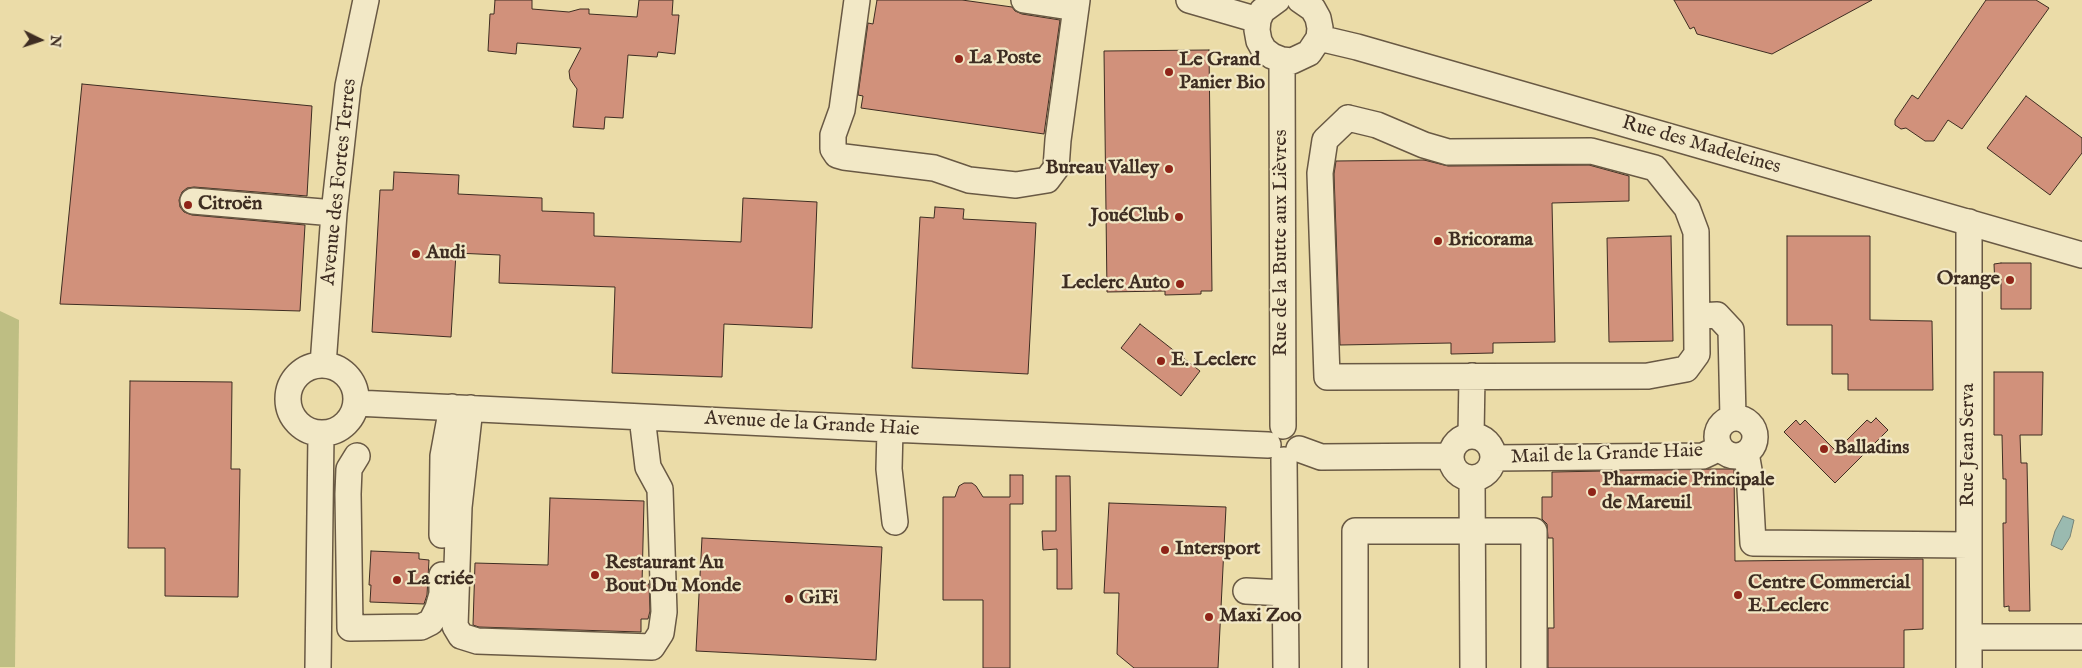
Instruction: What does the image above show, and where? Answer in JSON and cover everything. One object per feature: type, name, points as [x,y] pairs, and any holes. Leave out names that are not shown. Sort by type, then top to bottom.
[{"type":"street","name":"Avenue des Fortes Terres","points":[[323,365],[334,213],[348,86],[366,0]]},
{"type":"street","points":[[857,0],[842,110],[832,135],[833,149],[837,155],[934,168],[969,180],[1016,185],[1047,180],[1056,168],[1076,4],[1024,0]]},
{"type":"street","points":[[1189,0],[1258,20]]},
{"type":"street","points":[[1276,0],[1262,11],[1258,20],[1259,41],[1264,50],[1272,56],[1292,61],[1309,53],[1319,38],[1318,18],[1313,9],[1304,1]]},
{"type":"street","name":"Rue des Madeleines","points":[[1319,38],[2082,255]]},
{"type":"street","name":"Rue de la Butte aux Lièvres","points":[[1282,60],[1286,668]]},
{"type":"street","points":[[1348,118],[1377,125],[1424,145],[1448,152],[1591,151],[1655,168],[1687,208],[1696,232],[1697,316],[1697,354],[1686,369],[1648,376],[1326,377],[1320,173],[1324,140],[1348,118]]},
{"type":"street","points":[[193,201],[334,213]]},
{"type":"street","name":"Rue Jean Serva","points":[[1969,222],[1969,668]]},
{"type":"street","points":[[1697,316],[1717,315],[1730,330],[1733,418]]},
{"type":"street","points":[[323,365],[334,367],[351,381],[355,391],[356,402],[354,412],[344,425],[331,432],[321,434],[311,432],[301,426],[292,414],[288,398],[292,383],[302,371],[312,366],[323,365]]},
{"type":"street","points":[[1471,436],[1472,376]]},
{"type":"street","name":"Avenue de la Grande Haie","points":[[356,402],[890,429],[1284,445]]},
{"type":"street","points":[[318,628],[421,627],[432,622],[442,594],[442,456],[461,407]]},
{"type":"street","points":[[461,407],[455,626],[461,636],[477,641],[652,648],[661,633],[664,612],[660,489],[648,467],[642,417]]},
{"type":"street","points":[[1733,418],[1746,420],[1754,430],[1754,443],[1746,453],[1735,456],[1729,455],[1720,448],[1717,435],[1718,429],[1727,420],[1733,418]]},
{"type":"street","points":[[890,429],[889,469],[895,522]]},
{"type":"street","points":[[318,668],[321,434]]},
{"type":"street","points":[[1471,436],[1477,436],[1487,442],[1493,458],[1492,464],[1484,475],[1472,479],[1459,474],[1451,463],[1452,450],[1459,440],[1471,436]]},
{"type":"street","points":[[1284,445],[1321,457],[1451,456]]},
{"type":"street","name":"Mail de la Grande Haie","points":[[1493,458],[1703,456],[1720,448]]},
{"type":"street","points":[[1746,453],[1750,470],[1753,543],[1969,545]]},
{"type":"street","points":[[350,628],[349,469],[357,456]]},
{"type":"street","points":[[1472,479],[1473,668]]},
{"type":"street","points":[[1355,668],[1355,531],[1534,531],[1534,668]]},
{"type":"street","points":[[1246,591],[1285,592]]},
{"type":"street","points":[[1969,636],[2082,636]]},
{"type":"green space","points":[[0,311],[19,320],[15,667],[0,667]]},
{"type":"water","points":[[2063,516],[2074,520],[2070,537],[2062,550],[2051,545],[2055,531]]},
{"type":"building","points":[[495,0],[532,0],[532,9],[569,12],[589,9],[589,14],[637,17],[639,0],[673,0],[672,15],[679,15],[675,54],[658,52],[657,57],[628,55],[623,118],[605,117],[604,129],[573,127],[577,89],[570,79],[569,71],[581,48],[517,43],[516,54],[488,51],[490,14],[494,14]]},
{"type":"building","name":"La Poste","points":[[877,0],[962,0],[1012,7],[1015,11],[1022,14],[1060,20],[1044,134],[861,108],[863,96],[858,95],[868,23],[873,24]]},
{"type":"building","points":[[1674,0],[1872,0],[1772,54],[1697,34],[1694,27],[1690,29]]},
{"type":"building","points":[[1986,0],[2036,0],[2049,8],[1962,129],[1948,120],[1934,141],[1925,141],[1906,128],[1901,129],[1895,125],[1895,120],[1912,95],[1918,99]]},
{"type":"building","points":[[1209,50],[1212,291],[1201,291],[1201,294],[1165,295],[1165,291],[1107,292],[1104,51]]},
{"type":"building","name":"Citroën","points":[[82,84],[312,106],[307,196],[194,187],[187,188],[182,192],[179,200],[180,207],[184,212],[192,215],[305,225],[300,311],[60,304]]},
{"type":"building","points":[[2026,96],[2082,138],[2082,153],[2050,195],[1987,148]]},
{"type":"building","points":[[1424,160],[1448,166],[1589,165],[1629,176],[1629,201],[1552,203],[1555,342],[1493,343],[1493,353],[1451,354],[1451,343],[1340,345],[1334,174],[1336,161]]},
{"type":"building","points":[[394,172],[459,175],[458,194],[542,198],[542,211],[594,213],[594,236],[741,242],[743,198],[817,202],[812,328],[724,324],[722,377],[612,373],[615,287],[499,283],[500,255],[456,253],[451,337],[372,332],[380,190],[393,190]]},
{"type":"building","points":[[935,207],[964,209],[963,219],[1036,223],[1028,374],[912,368],[920,217],[934,218]]},
{"type":"building","points":[[1671,236],[1673,341],[1609,342],[1607,238]]},
{"type":"building","points":[[1787,236],[1870,236],[1870,320],[1932,321],[1933,390],[1848,390],[1848,374],[1832,374],[1832,325],[1787,325]]},
{"type":"building","name":"Orange","points":[[2031,263],[2031,309],[2001,309],[2001,279],[1995,286],[1994,264]]},
{"type":"building","points":[[1140,324],[1200,371],[1181,396],[1121,348]]},
{"type":"building","points":[[1994,372],[2043,372],[2042,435],[2020,435],[2021,463],[2027,463],[2030,611],[2009,611],[2009,606],[2004,607],[2003,523],[2006,523],[2006,479],[2003,479],[2002,435],[1994,435]]},
{"type":"building","points":[[130,381],[232,382],[231,469],[240,469],[238,597],[165,596],[165,548],[128,548]]},
{"type":"building","points":[[1876,418],[1888,430],[1835,483],[1784,432],[1796,420],[1800,425],[1805,420],[1836,451],[1867,420],[1871,423]]},
{"type":"building","name":"Centre Commercial E.Leclerc","points":[[1734,469],[1735,561],[1923,559],[1923,629],[1904,630],[1904,668],[1548,668],[1548,628],[1554,628],[1553,538],[1548,538],[1547,524],[1542,519],[1542,497],[1552,497],[1552,472]]},
{"type":"building","points":[[1010,475],[1023,475],[1023,504],[1010,504],[1010,668],[983,668],[983,600],[943,600],[943,497],[955,497],[959,486],[964,483],[972,483],[983,497],[1010,497]]},
{"type":"building","points":[[1056,476],[1070,476],[1072,589],[1057,589],[1057,549],[1043,550],[1042,531],[1056,531]]},
{"type":"building","name":"Restaurant Au Bout Du Monde","points":[[550,498],[644,501],[642,584],[649,584],[650,611],[648,619],[641,619],[641,632],[479,627],[473,625],[475,563],[548,565]]},
{"type":"building","points":[[1109,503],[1226,507],[1218,668],[1134,668],[1117,654],[1119,593],[1104,593]]},
{"type":"building","name":"GiFi","points":[[702,538],[882,547],[876,660],[696,651]]},
{"type":"building","name":"La criée","points":[[371,551],[419,553],[419,559],[429,560],[427,595],[424,604],[370,602]]},
{"type":"place","name":"La Poste","points":[[959,59]]},
{"type":"place","name":"Le Grand Panier Bio","points":[[1169,72]]},
{"type":"place","name":"Bureau Valley","points":[[1169,169]]},
{"type":"place","name":"Citroën","points":[[188,205]]},
{"type":"place","name":"JouéClub","points":[[1179,217]]},
{"type":"place","name":"Bricorama","points":[[1438,241]]},
{"type":"place","name":"Audi","points":[[416,254]]},
{"type":"place","name":"Orange","points":[[2010,280]]},
{"type":"place","name":"Leclerc Auto","points":[[1180,284]]},
{"type":"place","name":"E. Leclerc","points":[[1161,361]]},
{"type":"place","name":"Balladins","points":[[1824,449]]},
{"type":"place","name":"Pharmacie Principale de Mareuil","points":[[1592,492]]},
{"type":"place","name":"Intersport","points":[[1165,550]]},
{"type":"place","name":"Restaurant Au Bout Du Monde","points":[[595,575]]},
{"type":"place","name":"La criée","points":[[397,580]]},
{"type":"place","name":"Centre Commercial E.Leclerc","points":[[1738,595]]},
{"type":"place","name":"GiFi","points":[[789,599]]},
{"type":"place","name":"Maxi Zoo","points":[[1209,617]]}]
